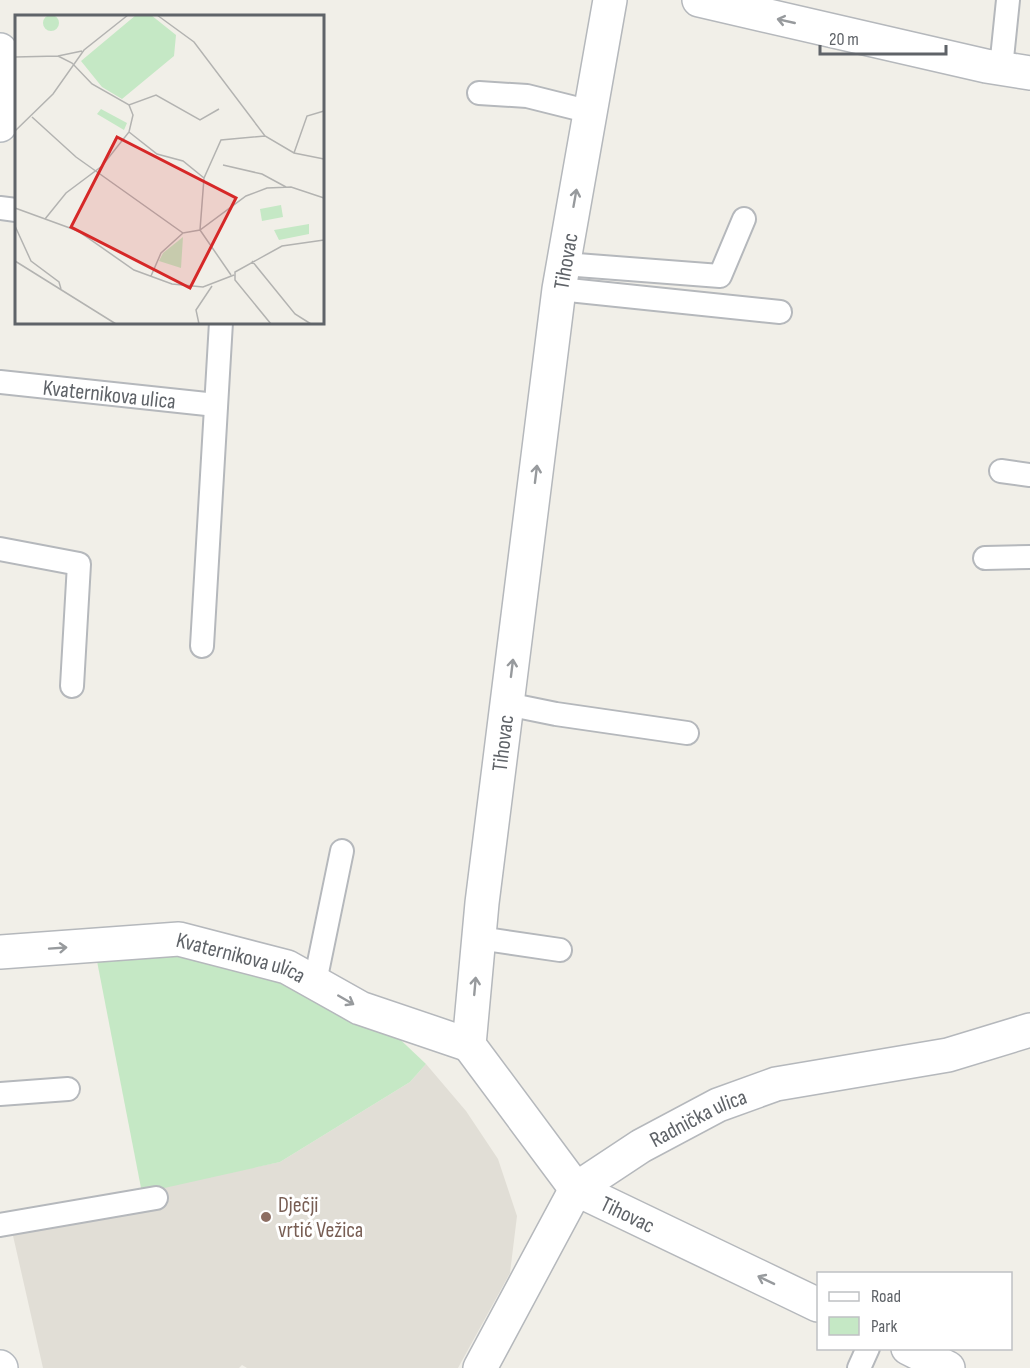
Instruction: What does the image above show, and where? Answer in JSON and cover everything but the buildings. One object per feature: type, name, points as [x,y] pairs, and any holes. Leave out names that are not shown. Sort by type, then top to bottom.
[{"type":"street","name":"Tihovac","points":[[610,0],[562,277],[507,704],[479,938],[470,1045],[576,1189],[817,1304]]},
{"type":"street","points":[[699,0],[1006,69]]},
{"type":"street","points":[[0,125],[6,66]]},
{"type":"street","name":"Kvaternikova ulica","points":[[0,952],[179,939],[287,967],[360,1008],[470,1045]]},
{"type":"street","name":"Radnička ulica","points":[[480,1368],[576,1189],[641,1146],[718,1105],[776,1084],[948,1055],[1030,1030]]},
{"type":"street","points":[[912,1350],[948,1368]]},
{"type":"lane","points":[[1006,69],[1008,0]]},
{"type":"lane","points":[[479,93],[527,96],[591,112]]},
{"type":"lane","points":[[0,208],[15,210]]},
{"type":"lane","points":[[562,277],[720,276],[744,219]]},
{"type":"lane","points":[[562,277],[780,312]]},
{"type":"lane","points":[[202,645],[221,324]]},
{"type":"lane","name":"Kvaternikova ulica","points":[[0,382],[216,405]]},
{"type":"lane","points":[[1001,471],[1030,475]]},
{"type":"lane","points":[[0,549],[79,564],[72,686]]},
{"type":"lane","points":[[985,558],[1030,557]]},
{"type":"lane","points":[[507,704],[556,714],[687,734]]},
{"type":"lane","points":[[315,982],[342,851]]},
{"type":"lane","points":[[479,938],[560,950]]},
{"type":"lane","points":[[0,1094],[68,1089]]},
{"type":"lane","points":[[0,1226],[156,1198]]},
{"type":"lane","points":[[859,1368],[867,1350]]},
{"type":"shaded area","name":"Dječji vrtić Vežica","points":[[426,1064],[466,1111],[498,1159],[517,1216],[510,1273],[458,1368],[247,1368],[242,1365],[239,1368],[43,1368],[9,1218],[280,1162],[410,1082]]},
{"type":"green space","points":[[96,956],[192,957],[265,973],[388,1028],[426,1064],[410,1082],[280,1162],[142,1193]]},
{"type":"place","name":"Dječji vrtić Vežica","points":[[266,1217]]}]
